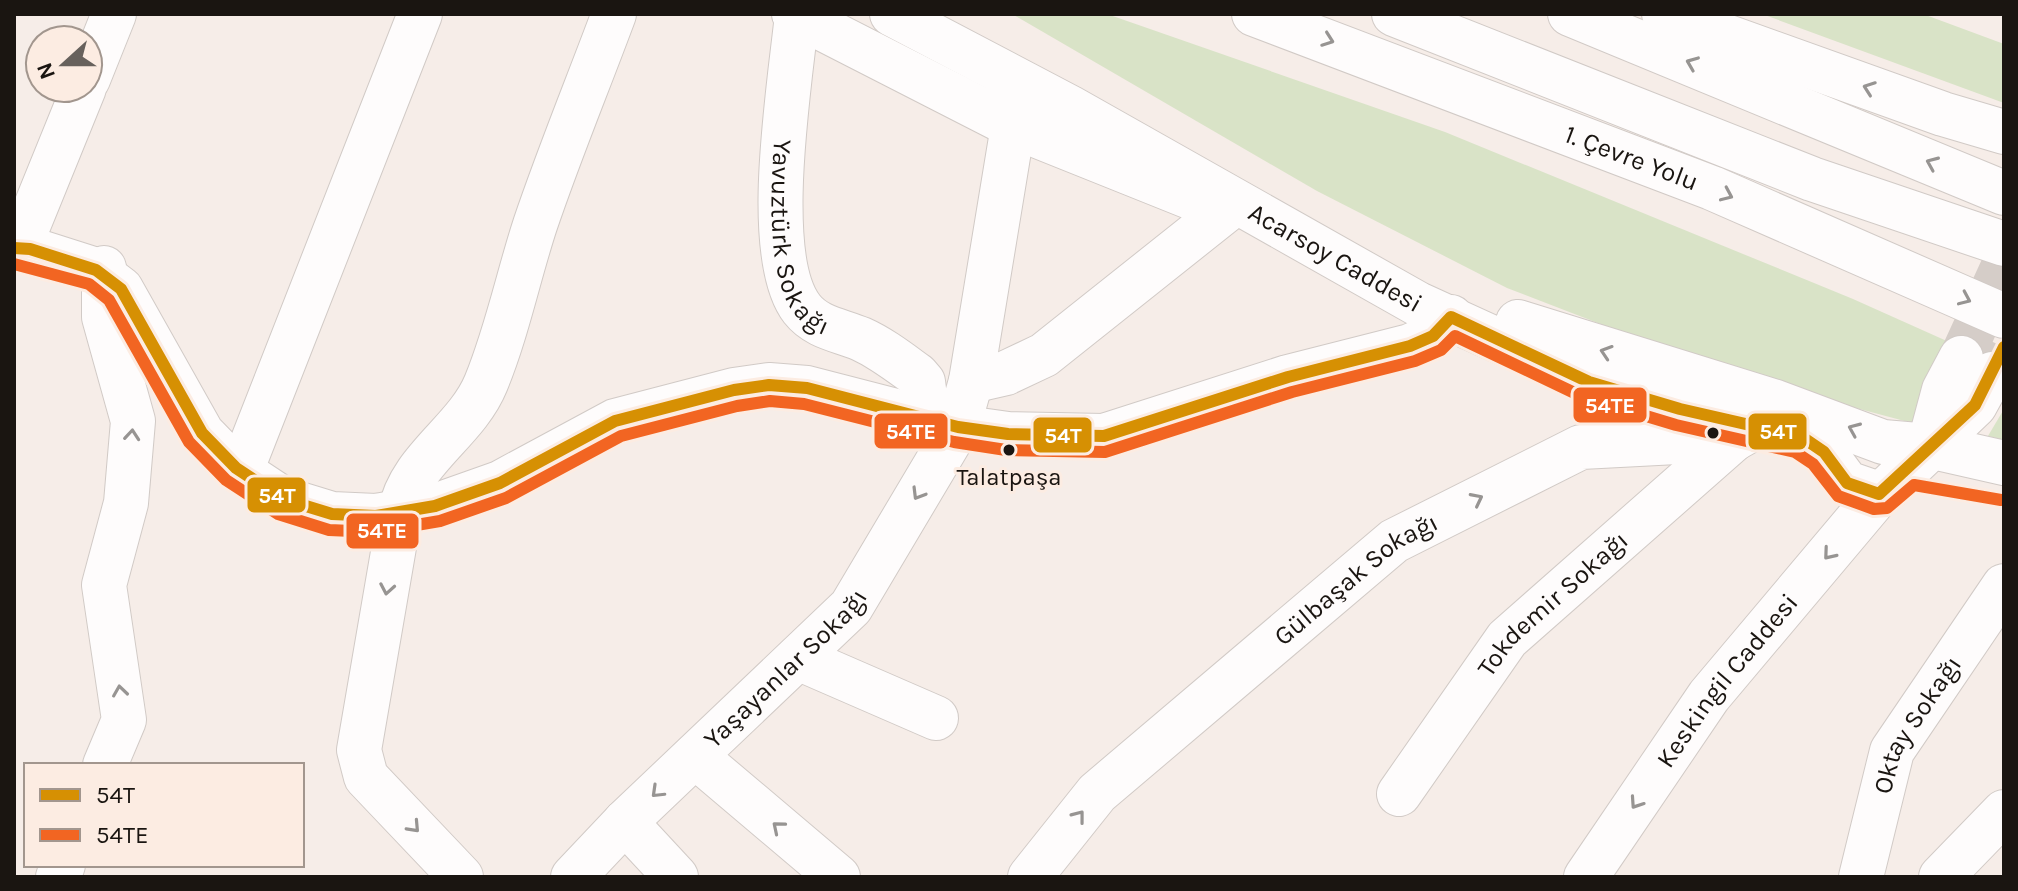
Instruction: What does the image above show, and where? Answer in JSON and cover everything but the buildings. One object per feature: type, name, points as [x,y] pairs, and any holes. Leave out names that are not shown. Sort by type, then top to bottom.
[{"type":"main road","points":[[104,39],[114,14]]},
{"type":"main road","points":[[244,463],[420,14]]},
{"type":"main road","points":[[461,877],[366,777],[359,750],[401,504],[425,462],[465,422],[486,384],[535,224],[614,14]]},
{"type":"main road","name":"Acarsoy Caddesi","points":[[892,14],[1069,107],[1418,304],[1459,308],[1521,324],[1776,402],[1883,442],[1906,470],[1847,483],[1824,452],[1802,437],[1746,433],[1680,409],[1589,382],[1459,308],[1429,282],[1049,65],[950,14]]},
{"type":"main road","name":"1. Çevre Yolu","points":[[1254,14],[1377,58],[1712,188],[2004,316]]},
{"type":"main road","points":[[1394,14],[1812,179],[2004,244]]},
{"type":"main road","points":[[1570,14],[2004,193]]},
{"type":"main road","points":[[1664,14],[1943,114],[2004,132]]},
{"type":"main road","points":[[795,15],[1013,126],[1225,211],[1044,355],[955,403]]},
{"type":"main road","name":"Yavuztürk Sokağı","points":[[795,15],[781,183],[783,262],[801,308],[822,326],[860,339],[955,403]]},
{"type":"main road","points":[[77,104],[18,240],[30,249],[104,267],[146,293],[244,463],[283,499],[332,514],[376,516],[401,504],[435,506],[500,483],[615,421],[734,390],[769,385],[955,403],[998,414],[1065,413],[1126,404],[1240,366],[1459,308]]},
{"type":"main road","points":[[1943,114],[2004,143]]},
{"type":"main road","points":[[955,403],[1013,126]]},
{"type":"main road","points":[[1812,179],[1970,261],[2004,274]]},
{"type":"main road","points":[[104,267],[104,317],[133,421],[126,503],[104,585],[124,720],[106,763]]},
{"type":"main road","name":"Keskingil Caddesi","points":[[1586,877],[1709,696],[1906,470],[1975,405],[1977,366]]},
{"type":"main road","name":"Yaşayanlar Sokağı","points":[[573,877],[625,822],[851,607],[955,403]]},
{"type":"main road","name":"Tokdemir Sokağı","points":[[1399,794],[1507,639],[1746,433]]},
{"type":"main road","name":"Gülbaşak Sokağı","points":[[1030,877],[1097,793],[1394,541],[1581,447],[1746,433]]},
{"type":"main road","points":[[1906,470],[2004,463]]},
{"type":"main road","points":[[1906,470],[2004,484]]},
{"type":"main road","name":"Oktay Sokağı","points":[[1861,877],[1892,751],[2004,586]]},
{"type":"main road","points":[[798,658],[936,718]]},
{"type":"main road","points":[[695,756],[838,877]]},
{"type":"main road","points":[[1941,877],[2004,812]]},
{"type":"main road","points":[[625,822],[676,877]]},
{"type":"green space","points":[[1012,14],[1107,14],[1445,132],[1853,299],[1949,342],[1912,423],[1811,396],[1647,342],[1507,288],[1317,191]]},
{"type":"green space","points":[[1762,14],[1923,14],[2004,44],[2004,103]]},
{"type":"green space","points":[[2004,409],[2004,440],[1988,436]]},
{"type":"tunnel","points":[[1961,358],[2004,264]]},
{"type":"tunnel","points":[[1992,374],[2004,347]]},
{"type":"transit line","name":"54T","points":[[14,248],[30,249],[96,270],[121,289],[202,433],[236,468],[283,499],[332,514],[376,516],[435,506],[500,483],[615,421],[734,390],[769,385],[807,388],[958,427],[1008,434],[1104,436],[1288,377],[1410,346],[1433,336],[1451,317],[1589,382],[1680,409],[1802,437],[1824,452],[1847,483],[1879,494],[1975,405],[2004,347]]},
{"type":"transit line","name":"54TE","points":[[14,264],[89,284],[109,300],[189,442],[226,480],[278,514],[329,530],[375,532],[440,521],[506,498],[621,436],[737,406],[770,401],[804,404],[954,442],[1006,450],[1105,452],[1292,392],[1415,361],[1441,350],[1455,336],[1583,397],[1676,425],[1795,452],[1813,464],[1838,496],[1874,509],[1887,508],[1914,485],[2001,500]]},
{"type":"place","name":"Talatpaşa","points":[[1009,450]]}]
